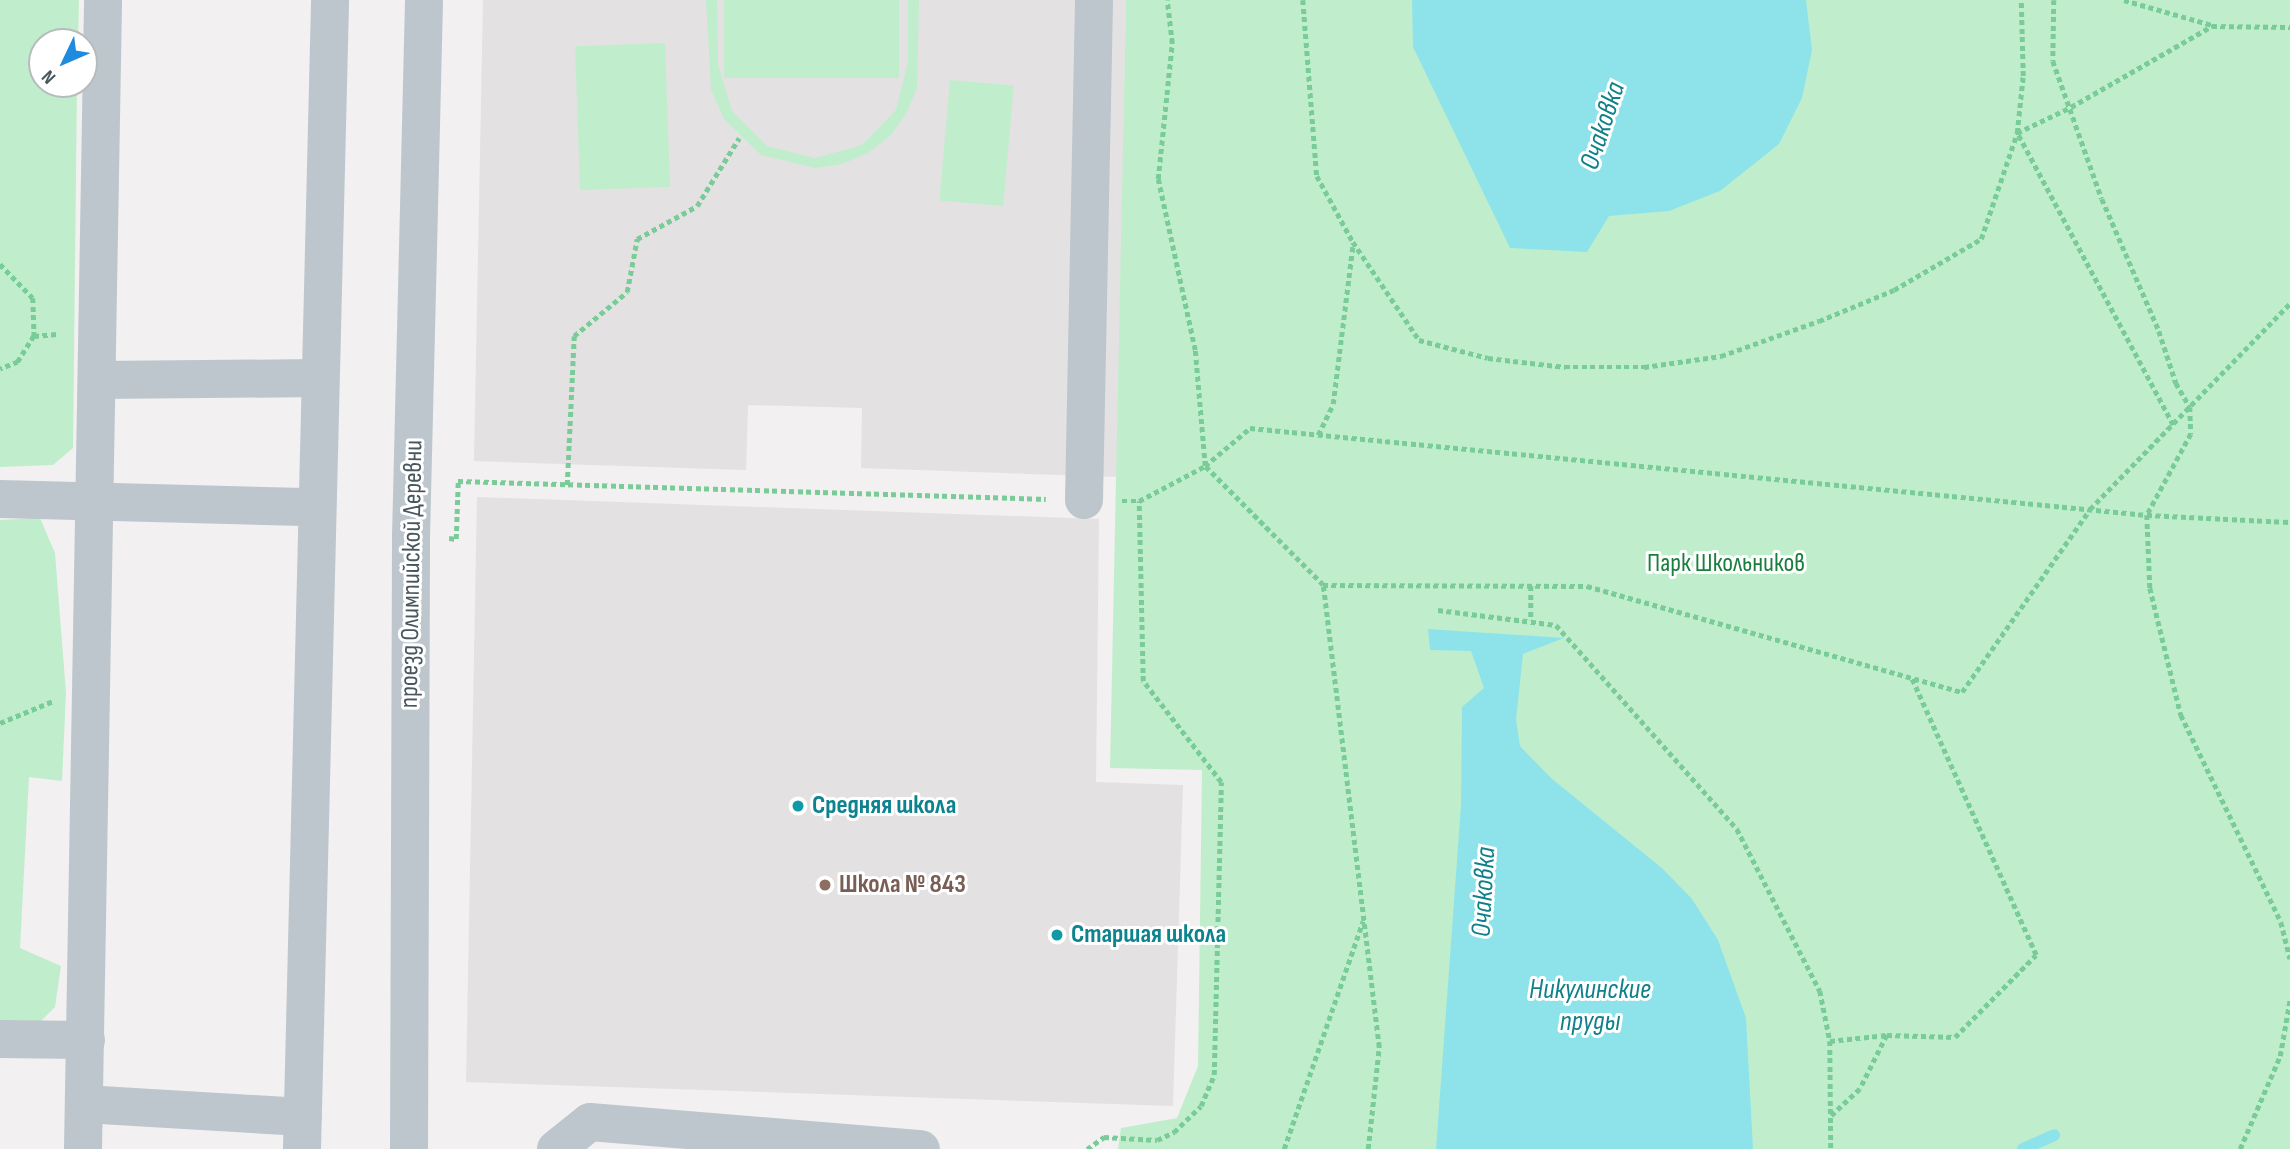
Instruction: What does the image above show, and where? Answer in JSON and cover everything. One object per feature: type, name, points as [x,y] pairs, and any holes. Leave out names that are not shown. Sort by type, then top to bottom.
[{"type":"street","points":[[83,1149],[103,0]]},
{"type":"street","points":[[84,1104],[302,1133],[315,507],[330,0]]},
{"type":"street","name":"проезд Олимпийской Деревни","points":[[409,1149],[411,537],[424,0]]},
{"type":"street","points":[[1084,500],[1094,0]]},
{"type":"street","points":[[98,380],[319,378]]},
{"type":"street","points":[[0,499],[315,507]]},
{"type":"street","points":[[0,1039],[86,1040]]},
{"type":"street","points":[[556,1149],[590,1122],[876,1148],[921,1149]]},
{"type":"path","points":[[1167,0],[1172,43],[1158,179],[1195,350],[1205,466],[1322,585],[1379,1048],[1368,1149]]},
{"type":"path","points":[[1303,0],[1317,176],[1353,242],[1419,340],[1488,358],[1565,367],[1644,367],[1721,356],[1894,290],[1981,239],[2017,133],[2023,76],[2021,0]]},
{"type":"path","points":[[2054,0],[2053,61],[2102,199],[2159,331],[2176,383],[2190,407],[2191,434],[2147,515],[2150,588],[2181,715],[2281,922],[2290,959]]},
{"type":"path","points":[[2123,0],[2213,26],[2239,23],[2290,27]]},
{"type":"path","points":[[2017,133],[2071,107],[2213,26]]},
{"type":"path","points":[[2017,133],[2174,426]]},
{"type":"path","points":[[567,485],[574,336],[627,292],[637,239],[697,206],[740,138]]},
{"type":"path","points":[[1318,435],[1333,404],[1353,242]]},
{"type":"path","points":[[0,264],[33,298],[34,336],[18,362],[0,369]]},
{"type":"path","points":[[1322,585],[1587,586],[1962,692],[2090,509],[2174,426],[2290,303]]},
{"type":"path","points":[[1087,1149],[1104,1137],[1157,1140],[1174,1132],[1201,1106],[1214,1075],[1220,782],[1143,681],[1139,501],[1205,466],[1250,428],[2147,515],[2290,522]]},
{"type":"path","points":[[458,481],[1084,500]]},
{"type":"path","points":[[1531,586],[1531,620]]},
{"type":"path","points":[[1437,610],[1556,625],[1737,829],[1820,991],[1830,1041],[1832,1149]]},
{"type":"path","points":[[0,723],[93,678]]},
{"type":"path","points":[[1830,1041],[1887,1035],[1955,1037],[2036,955],[1911,678]]},
{"type":"path","points":[[1284,1149],[1364,920]]},
{"type":"path","points":[[2240,1149],[2280,1056],[2290,999]]},
{"type":"path","points":[[1830,1117],[1860,1089],[1887,1035]]},
{"type":"shaded area","points":[[483,0],[1126,0],[1117,477],[861,468],[862,408],[748,405],[746,470],[474,461]]},
{"type":"shaded area","name":"Школа № 843","points":[[477,497],[1099,519],[1096,782],[1183,785],[1173,1106],[466,1082]]},
{"type":"green space","points":[[0,0],[79,0],[78,28],[28,28],[28,98],[77,98],[73,448],[53,465],[0,467]]},
{"type":"green space","points":[[706,0],[717,0],[718,64],[732,111],[767,146],[815,158],[862,145],[896,110],[908,62],[908,0],[919,0],[917,88],[906,114],[890,136],[868,153],[842,164],[815,168],[761,155],[724,119],[711,90]]},
{"type":"green space","points":[[724,0],[899,0],[899,78],[724,78]]},
{"type":"green space","name":"Парк Школьников","points":[[1126,0],[2290,0],[2290,1149],[1118,1149],[1121,1128],[1177,1118],[1198,1066],[1202,770],[1110,768]]},
{"type":"green space","points":[[665,43],[670,187],[580,190],[575,46]]},
{"type":"green space","points":[[950,80],[1014,86],[1003,206],[939,201]]},
{"type":"green space","points":[[40,518],[55,553],[66,693],[62,781],[29,777],[20,948],[61,966],[55,1007],[23,1039],[0,1039],[0,520]]},
{"type":"water","name":"Очаковка","points":[[1412,0],[1806,0],[1812,50],[1802,98],[1779,144],[1720,191],[1669,211],[1609,216],[1587,252],[1510,248],[1413,47]]},
{"type":"water","name":"Никулинские пруды","points":[[1428,629],[1564,638],[1523,654],[1516,720],[1520,746],[1551,778],[1663,869],[1692,899],[1718,940],[1746,1018],[1753,1149],[1436,1149],[1461,805],[1462,707],[1484,688],[1471,651],[1430,650]]},
{"type":"waterway","points":[[2023,1149],[2054,1135]]},
{"type":"place","name":"Средняя школа","points":[[798,806]]},
{"type":"place","name":"Школа № 843","points":[[825,885]]},
{"type":"place","name":"Старшая школа","points":[[1057,935]]}]
